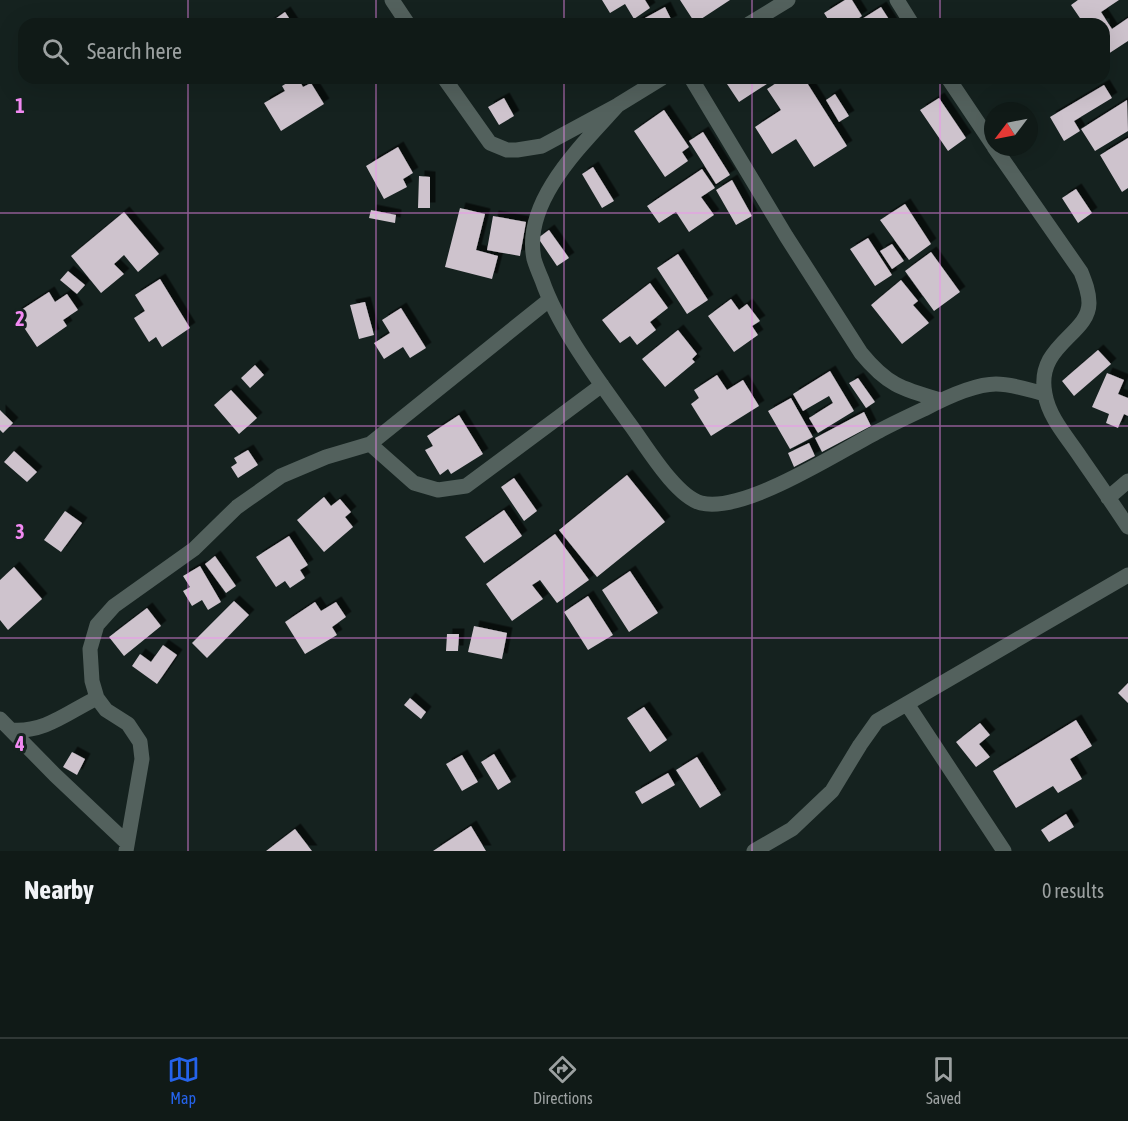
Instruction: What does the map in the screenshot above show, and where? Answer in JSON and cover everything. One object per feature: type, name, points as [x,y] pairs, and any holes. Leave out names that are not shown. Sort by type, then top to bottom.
[{"type":"street","points":[[392,0],[404,18]]},
{"type":"street","points":[[759,18],[788,0]]},
{"type":"street","points":[[897,0],[908,18]]},
{"type":"street","points":[[448,84],[485,138],[497,147],[507,150],[542,146],[652,84]]},
{"type":"street","points":[[695,84],[786,236],[861,353],[876,371],[890,382],[908,391],[940,400]]},
{"type":"street","points":[[952,84],[984,131]]},
{"type":"street","points":[[618,105],[554,180],[541,208],[534,231],[534,258],[549,300],[602,385],[681,492],[700,503],[725,503],[758,493],[815,466],[879,430],[940,400],[968,390],[994,384],[1019,387],[1045,394]]},
{"type":"street","points":[[1001,156],[1082,272],[1087,286],[1089,305],[1082,322],[1050,358],[1044,371],[1045,394],[1055,421],[1128,527]]},
{"type":"street","points":[[126,847],[142,759],[140,742],[128,724],[106,710],[97,698],[92,681],[90,649],[92,635],[97,626],[114,606],[194,549],[237,507],[281,476],[326,457],[370,444],[549,300]]},
{"type":"street","points":[[370,444],[414,483],[438,490],[466,486],[602,385]]},
{"type":"street","points":[[1108,498],[1128,481]]},
{"type":"street","points":[[754,851],[792,829],[832,791],[877,721],[1127,580]]},
{"type":"street","points":[[5,724],[26,731],[37,729],[97,698]]},
{"type":"street","points":[[907,704],[1004,851]]},
{"type":"street","points":[[5,724],[126,847]]},
{"type":"building","points":[[602,0],[645,0],[650,8],[635,18],[625,4],[610,13]]},
{"type":"building","points":[[680,0],[730,0],[703,18],[692,18]]},
{"type":"building","points":[[845,0],[852,0],[862,16],[859,18],[827,18],[824,13]]},
{"type":"building","points":[[1078,0],[1119,0],[1101,12],[1105,18],[1080,18],[1071,5]]},
{"type":"building","points":[[665,7],[670,18],[645,18]]},
{"type":"building","points":[[881,7],[888,18],[864,18]]},
{"type":"building","points":[[285,12],[289,18],[276,18]]},
{"type":"building","points":[[1128,18],[1128,41],[1110,53],[1110,26],[1112,29]]},
{"type":"building","points":[[301,84],[303,87],[312,84],[324,104],[281,131],[264,103],[285,91],[282,86]]},
{"type":"building","points":[[727,84],[767,84],[739,102]]},
{"type":"building","points":[[775,84],[808,84],[847,146],[814,167],[796,139],[772,154],[755,127],[781,110],[767,89]]},
{"type":"building","points":[[1104,85],[1112,98],[1074,121],[1080,131],[1064,141],[1050,117]]},
{"type":"building","points":[[835,94],[849,116],[839,122],[826,100]]},
{"type":"building","points":[[504,98],[514,116],[499,125],[488,107]]},
{"type":"building","points":[[939,98],[966,138],[948,151],[920,110]]},
{"type":"building","points":[[1127,100],[1128,131],[1095,151],[1081,129]]},
{"type":"building","points":[[664,110],[689,147],[682,152],[688,161],[665,177],[634,131]]},
{"type":"building","points":[[703,132],[730,175],[716,184],[689,141]]},
{"type":"building","points":[[1128,138],[1128,188],[1122,192],[1100,155]]},
{"type":"building","points":[[398,147],[413,173],[403,179],[407,187],[384,199],[366,166]]},
{"type":"building","points":[[593,167],[614,201],[602,208],[582,174]]},
{"type":"building","points":[[702,169],[715,188],[701,197],[714,215],[689,232],[676,212],[659,223],[647,206]]},
{"type":"building","points":[[419,176],[430,177],[430,208],[418,208]]},
{"type":"building","points":[[732,180],[752,216],[736,225],[716,190]]},
{"type":"building","points":[[1076,189],[1092,213],[1078,223],[1062,198]]},
{"type":"building","points":[[905,204],[931,244],[909,260],[880,220]]},
{"type":"building","points":[[460,208],[485,214],[476,250],[498,256],[492,279],[445,267]]},
{"type":"building","points":[[371,210],[396,215],[395,223],[369,218]]},
{"type":"building","points":[[124,212],[159,254],[138,272],[124,255],[114,264],[124,274],[101,293],[71,256]]},
{"type":"building","points":[[493,216],[526,222],[520,256],[487,250]]},
{"type":"building","points":[[549,230],[569,258],[557,266],[538,238]]},
{"type":"building","points":[[868,238],[892,275],[875,286],[850,249]]},
{"type":"building","points":[[892,244],[904,261],[892,269],[880,251]]},
{"type":"building","points":[[931,252],[960,292],[934,311],[905,271]]},
{"type":"building","points":[[678,254],[708,300],[687,314],[657,268]]},
{"type":"building","points":[[68,271],[85,285],[77,294],[60,280]]},
{"type":"building","points":[[160,279],[190,328],[162,347],[156,337],[149,342],[134,318],[145,311],[135,295]]},
{"type":"building","points":[[901,280],[918,301],[913,305],[929,323],[902,344],[871,305]]},
{"type":"building","points":[[650,283],[668,308],[650,322],[656,330],[637,345],[630,336],[620,343],[602,320]]},
{"type":"building","points":[[49,292],[55,302],[67,294],[78,310],[63,320],[67,326],[37,347],[15,314]]},
{"type":"building","points":[[731,299],[739,310],[747,304],[760,321],[752,326],[758,335],[734,352],[708,316]]},
{"type":"building","points":[[365,302],[374,335],[359,339],[350,305]]},
{"type":"building","points":[[401,308],[426,348],[410,358],[403,347],[384,359],[374,343],[390,333],[382,320]]},
{"type":"building","points":[[678,330],[697,354],[692,359],[695,362],[665,387],[642,359]]},
{"type":"building","points":[[1098,350],[1111,364],[1074,396],[1062,381]]},
{"type":"building","points":[[255,365],[264,375],[250,388],[241,378]]},
{"type":"building","points":[[830,371],[854,411],[818,433],[809,418],[833,403],[829,396],[803,411],[793,394]]},
{"type":"building","points":[[1107,373],[1124,380],[1118,394],[1128,398],[1128,416],[1124,414],[1118,428],[1106,423],[1109,414],[1092,407]]},
{"type":"building","points":[[717,375],[727,390],[743,380],[759,406],[711,436],[691,404],[699,398],[694,390]]},
{"type":"building","points":[[858,378],[875,402],[866,408],[849,383]]},
{"type":"building","points":[[231,390],[257,418],[239,434],[214,405]]},
{"type":"building","points":[[791,398],[813,437],[790,449],[768,411]]},
{"type":"building","points":[[0,410],[13,423],[3,433],[0,430]]},
{"type":"building","points":[[864,412],[871,426],[822,452],[815,438]]},
{"type":"building","points":[[459,415],[483,454],[451,474],[448,469],[440,475],[425,450],[433,446],[427,436]]},
{"type":"building","points":[[809,443],[815,456],[794,467],[788,453]]},
{"type":"building","points":[[248,450],[258,465],[238,478],[231,467],[237,463],[234,458]]},
{"type":"building","points":[[14,451],[37,472],[27,482],[4,462]]},
{"type":"building","points":[[627,475],[665,522],[597,577],[559,530]]},
{"type":"building","points":[[514,478],[537,511],[524,521],[501,487]]},
{"type":"building","points":[[324,497],[331,506],[340,499],[351,512],[345,517],[353,527],[324,552],[297,520]]},
{"type":"building","points":[[504,510],[522,536],[484,563],[465,537]]},
{"type":"building","points":[[65,511],[82,523],[61,552],[44,540]]},
{"type":"building","points":[[555,534],[589,580],[557,603],[540,580],[532,585],[543,599],[512,621],[486,584]]},
{"type":"building","points":[[289,536],[308,565],[300,570],[305,578],[290,588],[285,581],[276,587],[256,557]]},
{"type":"building","points":[[215,556],[236,586],[226,593],[205,564]]},
{"type":"building","points":[[200,566],[221,602],[208,610],[202,600],[192,606],[183,591],[190,587],[183,576]]},
{"type":"building","points":[[14,567],[42,599],[8,630],[0,620],[0,580]]},
{"type":"building","points":[[630,571],[658,613],[629,632],[602,590]]},
{"type":"building","points":[[588,596],[613,635],[588,650],[564,612]]},
{"type":"building","points":[[234,601],[249,615],[207,658],[192,643]]},
{"type":"building","points":[[315,602],[321,611],[336,602],[346,617],[332,627],[337,635],[305,654],[285,622]]},
{"type":"building","points":[[147,608],[161,626],[124,656],[109,637]]},
{"type":"building","points":[[474,626],[507,633],[502,659],[468,652]]},
{"type":"building","points":[[447,634],[459,634],[458,651],[446,651]]},
{"type":"building","points":[[163,645],[177,655],[157,684],[132,666],[140,654],[151,662]]},
{"type":"building","points":[[1128,683],[1128,703],[1118,693]]},
{"type":"building","points":[[410,698],[426,712],[421,719],[404,705]]},
{"type":"building","points":[[644,707],[667,740],[650,752],[627,718]]},
{"type":"building","points":[[1076,720],[1092,746],[1070,759],[1082,779],[1058,793],[1053,786],[1016,808],[993,771]]},
{"type":"building","points":[[980,723],[990,735],[979,744],[990,757],[976,767],[956,742]]},
{"type":"building","points":[[72,752],[85,759],[77,775],[63,767]]},
{"type":"building","points":[[494,754],[511,782],[498,790],[481,762]]},
{"type":"building","points":[[462,755],[478,782],[462,791],[446,764]]},
{"type":"building","points":[[697,757],[721,795],[700,808],[676,770]]},
{"type":"building","points":[[668,773],[675,785],[642,804],[635,792]]},
{"type":"building","points":[[1066,814],[1074,827],[1049,842],[1041,830]]},
{"type":"building","points":[[471,826],[486,851],[433,851]]},
{"type":"building","points":[[295,829],[312,851],[266,851]]}]
